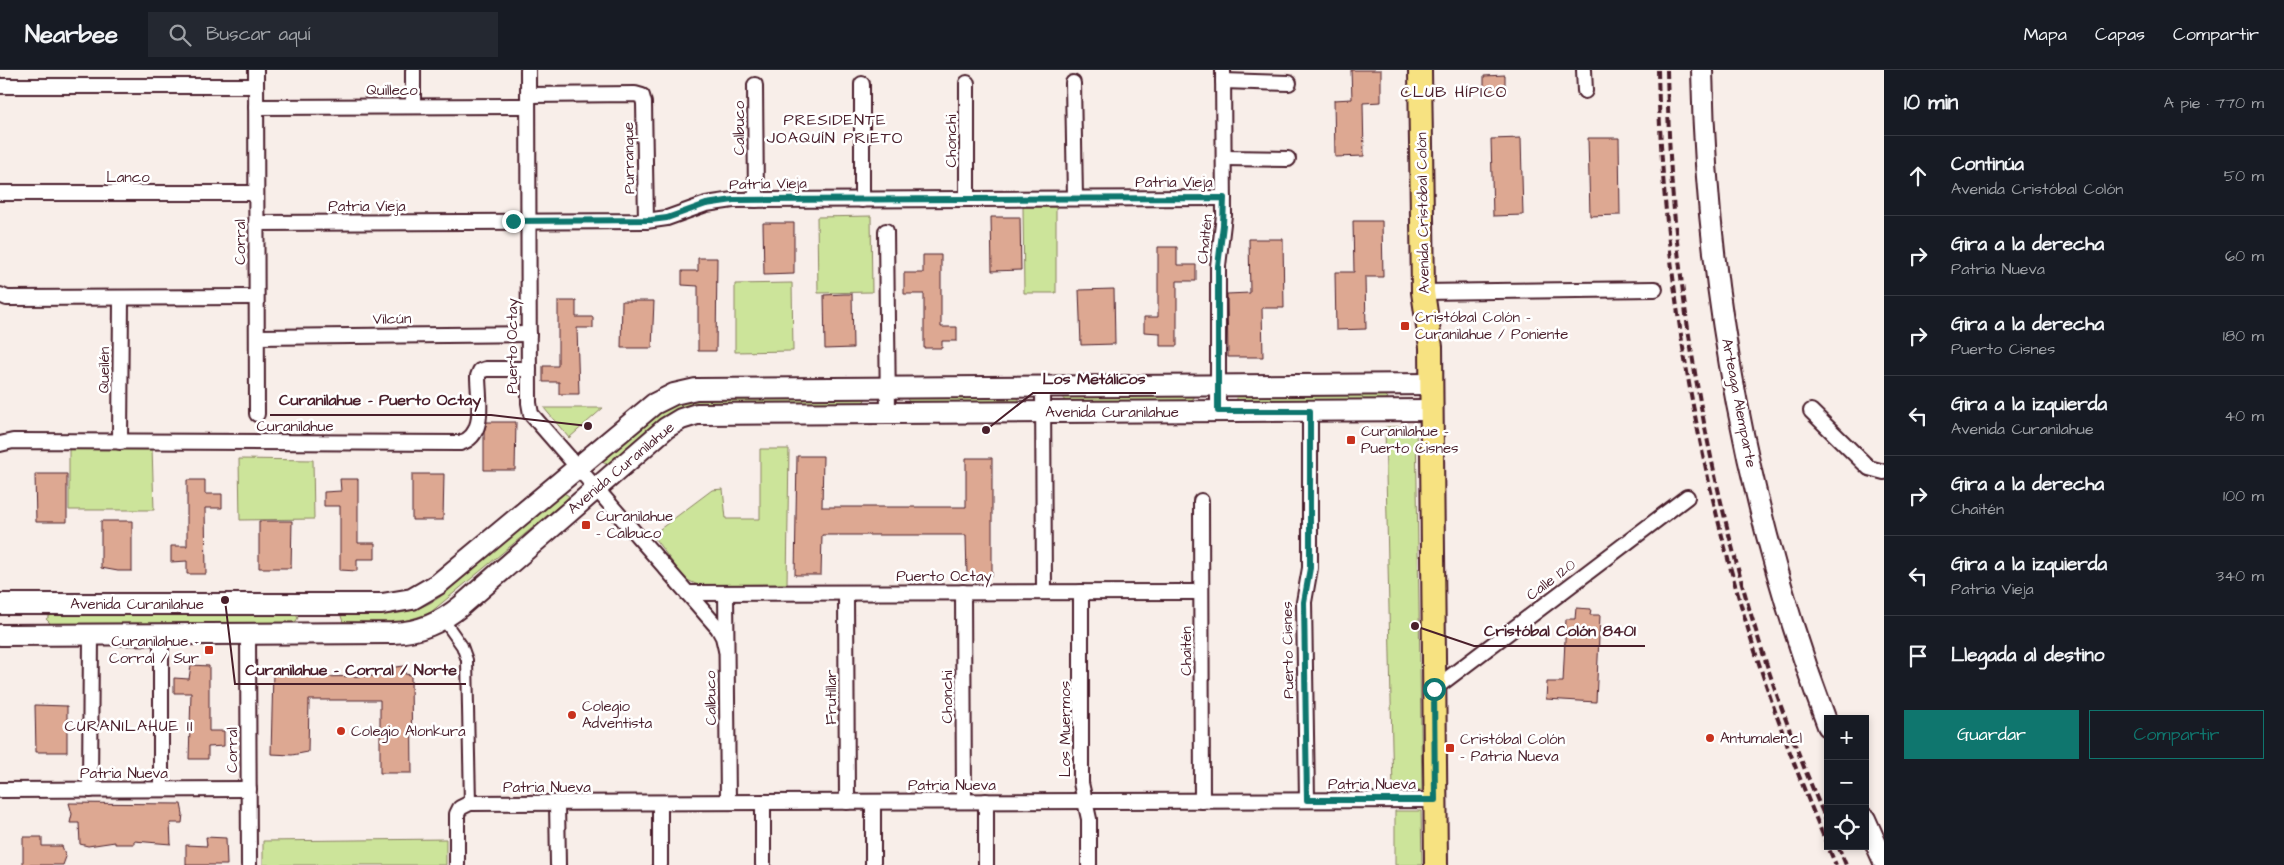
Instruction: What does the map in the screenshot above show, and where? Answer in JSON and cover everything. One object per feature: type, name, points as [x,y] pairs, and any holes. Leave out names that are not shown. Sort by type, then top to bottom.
[{"type":"main road","name":"Avenida Cristóbal Colón","points":[[1420,70],[1423,292],[1431,347],[1436,865]]},
{"type":"main road","name":"Arteaga Alemparte","points":[[1702,70],[1707,182],[1714,244],[1741,426],[1758,501],[1786,600],[1824,715]]},
{"type":"main road","name":"Avenida Curanilahue","points":[[0,604],[392,604],[421,595],[438,584],[654,404],[685,390],[706,388],[1431,384]]},
{"type":"main road","name":"Avenida Curanilahue","points":[[0,635],[405,633],[425,628],[443,620],[666,428],[690,416],[716,413],[1431,410]]},
{"type":"main road","points":[[307,604],[307,634]]},
{"type":"main road","points":[[1869,828],[1884,862]]},
{"type":"street","name":"Corral","points":[[256,70],[257,414]]},
{"type":"street","points":[[413,106],[414,70]]},
{"type":"street","name":"Puerto Octay","points":[[528,70],[529,403],[531,414],[721,632],[726,650]]},
{"type":"street","points":[[1584,70],[1585,92]]},
{"type":"street","points":[[1223,75],[1289,83]]},
{"type":"street","name":"Chaitén","points":[[1218,411],[1218,266],[1224,198],[1223,75]]},
{"type":"street","name":"Chonchi","points":[[967,83],[967,199]]},
{"type":"street","points":[[1073,83],[1075,198]]},
{"type":"street","points":[[862,84],[862,200]]},
{"type":"street","name":"Calbuco","points":[[755,85],[756,200]]},
{"type":"street","points":[[0,86],[256,86]]},
{"type":"street","name":"Quilleco","points":[[256,106],[413,106],[635,94],[642,96]]},
{"type":"street","name":"Purranque","points":[[642,96],[644,102],[646,220]]},
{"type":"street","points":[[1224,158],[1288,159]]},
{"type":"street","name":"Lanco","points":[[0,193],[256,193]]},
{"type":"street","name":"Patria Vieja","points":[[256,223],[646,220],[667,218],[706,204],[756,200],[1224,198]]},
{"type":"street","points":[[886,231],[888,412]]},
{"type":"street","points":[[1423,292],[1655,289]]},
{"type":"street","points":[[0,295],[7,298],[256,296]]},
{"type":"street","name":"Queilén","points":[[120,442],[121,298]]},
{"type":"street","name":"Vilcún","points":[[257,337],[529,334]]},
{"type":"street","name":"Curanilahue","points":[[0,444],[13,441],[460,443],[468,440],[477,429],[478,376],[480,371],[529,369]]},
{"type":"street","points":[[1043,386],[1044,592]]},
{"type":"street","name":"Puerto Cisnes","points":[[1307,800],[1304,602],[1310,568],[1310,411]]},
{"type":"street","points":[[1811,411],[1869,468],[1884,472]]},
{"type":"street","name":"Calle 120","points":[[1434,689],[1687,497]]},
{"type":"street","name":"Chaitén","points":[[1201,501],[1202,800]]},
{"type":"street","name":"Frutillar","points":[[846,592],[847,802]]},
{"type":"street","name":"Chonchi","points":[[963,592],[964,802]]},
{"type":"street","name":"Los Muermos","points":[[1081,592],[1081,783],[1090,819],[1089,865]]},
{"type":"street","name":"Puerto Octay","points":[[687,593],[1202,592]]},
{"type":"street","name":"Calbuco","points":[[726,593],[728,802]]},
{"type":"street","points":[[443,620],[462,646],[467,660],[470,803],[460,808],[457,814],[457,865]]},
{"type":"street","points":[[90,790],[91,634]]},
{"type":"street","points":[[160,789],[161,634]]},
{"type":"street","name":"Corral","points":[[248,634],[249,865]]},
{"type":"street","name":"Patria Nueva","points":[[0,790],[249,789]]},
{"type":"street","name":"Patria Nueva","points":[[470,803],[1435,800]]},
{"type":"street","points":[[763,802],[763,865]]},
{"type":"street","points":[[873,802],[873,865]]},
{"type":"street","points":[[986,802],[986,865]]},
{"type":"street","points":[[557,803],[558,865]]},
{"type":"street","points":[[660,803],[660,865]]},
{"type":"green space","points":[[1023,207],[1056,207],[1056,293],[1024,293]]},
{"type":"green space","points":[[871,216],[872,292],[818,293],[817,217]]},
{"type":"green space","points":[[792,283],[793,351],[735,352],[735,284]]},
{"type":"green space","points":[[1383,392],[1388,398],[1383,401],[1240,403],[1236,397],[1239,394]]},
{"type":"green space","points":[[1067,393],[1194,395],[1194,398],[1190,401],[1067,403],[1064,397]]},
{"type":"green space","points":[[908,396],[1019,396],[1019,401],[1014,404],[912,405],[907,399]]},
{"type":"green space","points":[[697,397],[865,397],[865,400],[861,404],[685,406],[660,419],[610,463],[606,464],[600,461],[670,403]]},
{"type":"green space","points":[[544,408],[603,408],[569,438]]},
{"type":"green space","points":[[1416,426],[1422,790],[1393,791],[1385,427]]},
{"type":"green space","points":[[69,448],[152,448],[154,510],[69,510]]},
{"type":"green space","points":[[760,449],[789,449],[787,584],[698,585],[685,579],[652,535],[712,490],[723,489],[726,519],[760,519]]},
{"type":"green space","points":[[239,459],[313,460],[314,519],[240,520]]},
{"type":"green space","points":[[562,492],[569,496],[566,500],[431,612],[400,622],[365,625],[343,622],[341,616],[344,614],[394,614],[416,609],[440,597]]},
{"type":"green space","points":[[295,613],[298,618],[294,624],[52,625],[46,619],[51,615]]},
{"type":"green space","points":[[1395,811],[1421,811],[1422,865],[1395,865]]},
{"type":"green space","points":[[446,839],[446,865],[263,865],[263,841]]},
{"type":"building","points":[[1351,70],[1381,70],[1381,102],[1363,103],[1364,156],[1335,157],[1334,100],[1352,99]]},
{"type":"building","points":[[1505,75],[1505,90],[1484,91],[1484,76]]},
{"type":"building","points":[[1521,138],[1523,215],[1493,216],[1491,139]]},
{"type":"building","points":[[1588,138],[1619,138],[1620,215],[1590,216]]},
{"type":"building","points":[[991,217],[1020,217],[1021,270],[992,271]]},
{"type":"building","points":[[1353,221],[1382,221],[1383,277],[1365,277],[1366,329],[1336,330],[1335,272],[1354,272]]},
{"type":"building","points":[[763,223],[794,223],[794,274],[764,275]]},
{"type":"building","points":[[1249,239],[1283,239],[1284,308],[1262,308],[1263,357],[1228,357],[1227,294],[1250,293]]},
{"type":"building","points":[[1158,247],[1177,247],[1177,265],[1196,265],[1196,281],[1177,281],[1177,346],[1160,346],[1160,333],[1144,332],[1144,317],[1158,317]]},
{"type":"building","points":[[923,255],[941,255],[941,327],[957,327],[957,341],[942,341],[942,348],[924,348],[924,294],[904,294],[904,273],[923,273]]},
{"type":"building","points":[[698,258],[717,258],[716,351],[698,351],[698,286],[682,285],[682,271],[698,271]]},
{"type":"building","points":[[1114,289],[1115,344],[1081,345],[1079,290]]},
{"type":"building","points":[[852,294],[853,348],[825,349],[824,295]]},
{"type":"building","points":[[558,301],[576,301],[576,317],[593,317],[593,328],[577,328],[579,394],[559,394],[559,382],[543,382],[543,366],[558,366]]},
{"type":"building","points":[[622,301],[654,301],[652,348],[621,348]]},
{"type":"building","points":[[487,422],[516,422],[515,470],[484,470],[484,431]]},
{"type":"building","points":[[797,456],[823,456],[822,507],[966,507],[966,458],[992,458],[992,575],[967,576],[966,535],[822,535],[821,575],[795,575]]},
{"type":"building","points":[[35,474],[67,474],[67,522],[36,522]]},
{"type":"building","points":[[412,474],[444,474],[443,520],[412,520]]},
{"type":"building","points":[[340,479],[358,479],[358,543],[375,543],[375,559],[357,559],[357,571],[340,570],[340,506],[324,506],[324,492],[341,491]]},
{"type":"building","points":[[187,480],[205,480],[205,494],[222,494],[222,508],[205,508],[206,574],[187,574],[187,561],[171,562],[171,546],[187,546]]},
{"type":"building","points":[[101,521],[132,521],[132,571],[101,568]]},
{"type":"building","points":[[259,521],[292,521],[291,568],[259,568]]},
{"type":"building","points":[[1576,608],[1591,609],[1590,615],[1600,615],[1596,702],[1546,699],[1547,682],[1563,682],[1566,619],[1575,619]]},
{"type":"building","points":[[191,665],[209,666],[209,731],[224,731],[224,746],[208,747],[208,759],[189,759],[191,693],[174,693],[174,678],[189,679]]},
{"type":"building","points":[[405,666],[405,674],[411,675],[412,773],[380,773],[380,700],[309,700],[308,752],[292,755],[271,754],[273,671],[309,671],[309,677],[385,676],[386,668]]},
{"type":"building","points":[[35,705],[67,706],[67,752],[36,752]]},
{"type":"building","points":[[69,803],[181,804],[182,823],[170,823],[171,844],[134,841],[134,844],[115,844],[115,842],[88,846],[80,844],[79,823],[70,823],[72,814]]},
{"type":"building","points":[[23,837],[42,837],[42,846],[62,846],[66,857],[63,865],[23,865]]},
{"type":"building","points":[[206,837],[226,838],[227,865],[186,865],[186,845],[207,846]]},
{"type":"railway","points":[[1658,70],[1663,173],[1673,275],[1688,376],[1708,476],[1732,575],[1762,673],[1797,770],[1836,865]]},
{"type":"railway","points":[[1667,70],[1671,172],[1680,268],[1691,349],[1723,512],[1744,592],[1769,671],[1797,749],[1824,814]]},
{"type":"railway","points":[[1840,850],[1846,865]]},
{"type":"place","name":"Cristóbal Colón - Curanilahue / Poniente","points":[[1405,326]]},
{"type":"place","name":"Curanilahue - Puerto Octay","points":[[588,426]]},
{"type":"place","name":"Los Metálicos","points":[[986,430]]},
{"type":"place","name":"Curanilahue - Puerto Cisnes","points":[[1351,440]]},
{"type":"place","name":"Curanilahue - Calbuco","points":[[586,525]]},
{"type":"place","name":"Curanilahue - Corral / Norte","points":[[225,600]]},
{"type":"place","name":"Cristóbal Colón 8401","points":[[1415,626]]},
{"type":"place","name":"Curanilahue - Corral / Sur","points":[[209,650]]},
{"type":"place","name":"Colegio Adventista","points":[[572,715]]},
{"type":"place","name":"Colegio Alonkura","points":[[341,731]]},
{"type":"place","name":"Antumalen.cl","points":[[1710,738]]},
{"type":"place","name":"Cristóbal Colón - Patria Nueva","points":[[1450,748]]},
{"type":"district","name":"CLUB HÍPICO","points":[[1454,92]]},
{"type":"district","name":"PRESIDENTE JOAQUÍN PRIETO","points":[[835,129]]},
{"type":"district","name":"CURANILAHUE II","points":[[129,726]]},
{"type":"route","points":[[513,221],[651,220],[667,218],[706,204],[733,200],[1224,198],[1223,225],[1218,256],[1218,411],[1310,411],[1310,575],[1304,592],[1307,800],[1435,800],[1434,689]]}]
